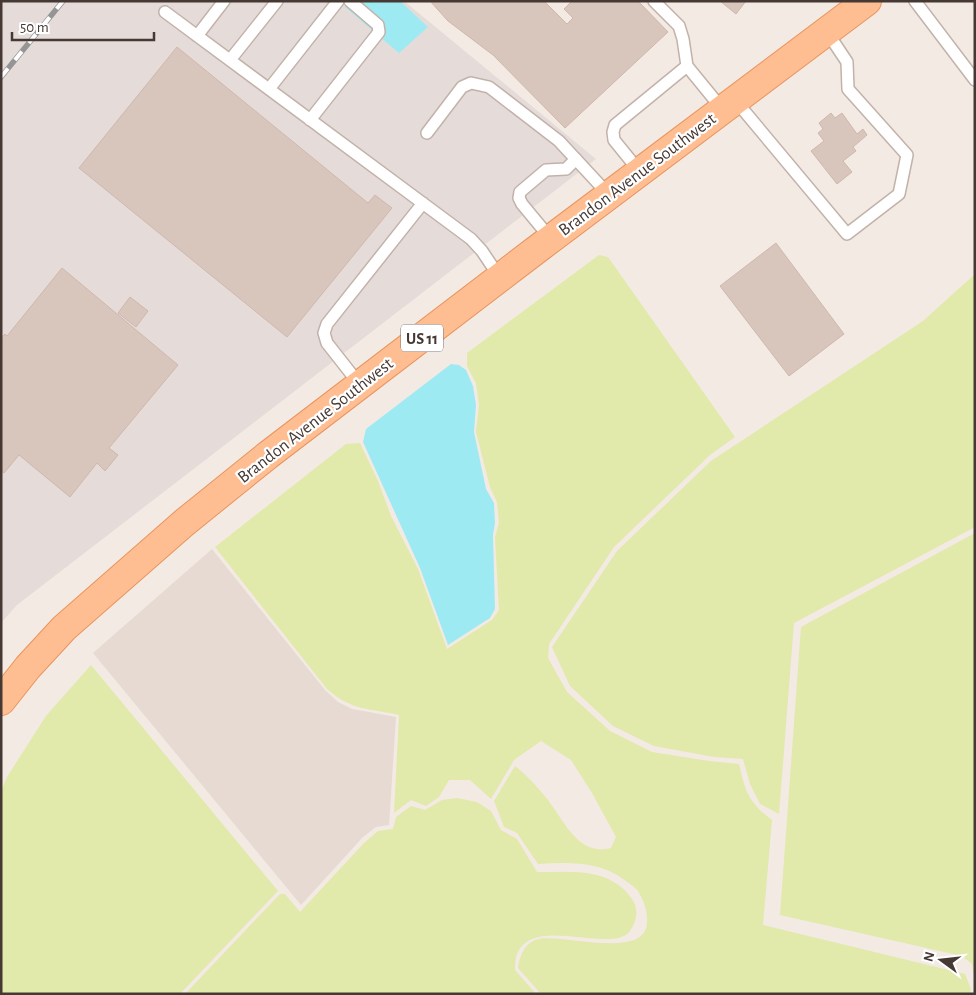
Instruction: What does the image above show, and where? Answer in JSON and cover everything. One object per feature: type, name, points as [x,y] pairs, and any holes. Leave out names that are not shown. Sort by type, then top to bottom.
[{"type":"main road","name":"Brandon Avenue Southwest","points":[[1,701],[28,667],[64,628],[185,522],[268,455],[867,1]]},
{"type":"lane","points":[[197,36],[224,1]]},
{"type":"lane","points":[[230,60],[277,1]]},
{"type":"lane","points":[[269,89],[338,1]]},
{"type":"lane","points":[[310,120],[380,32],[378,25],[350,1]]},
{"type":"lane","points":[[654,1],[679,26],[684,39],[687,66],[729,105],[847,234],[899,194],[907,155],[848,89],[847,62],[827,32]]},
{"type":"lane","points":[[915,1],[975,80]]},
{"type":"lane","points":[[166,12],[471,240],[482,251],[500,278]]},
{"type":"lane","points":[[640,172],[614,140],[613,132],[615,125],[687,66]]},
{"type":"lane","points":[[427,133],[462,87],[471,84],[490,87],[559,141],[609,195]]},
{"type":"lane","points":[[551,239],[522,204],[519,198],[520,192],[546,170],[566,168],[576,160]]},
{"type":"lane","points":[[360,385],[327,343],[324,333],[327,324],[423,204]]},
{"type":"shaded area","points":[[1,1],[404,1],[596,159],[17,605],[1,623]]},
{"type":"shaded area","points":[[212,549],[325,690],[338,702],[352,709],[396,717],[389,825],[376,827],[363,837],[301,905],[93,653]]},
{"type":"green space","points":[[599,255],[608,257],[735,437],[710,455],[614,547],[549,644],[548,658],[567,692],[610,731],[652,752],[739,764],[743,782],[749,796],[758,808],[772,820],[763,925],[965,974],[971,989],[970,994],[541,994],[518,968],[520,958],[530,943],[539,939],[550,938],[618,943],[633,940],[643,934],[647,923],[645,907],[638,891],[616,874],[584,864],[538,864],[517,833],[504,827],[494,801],[515,766],[529,778],[581,842],[590,847],[600,849],[611,848],[616,837],[571,760],[541,741],[514,760],[491,799],[470,780],[449,780],[439,797],[426,806],[411,800],[394,813],[399,715],[361,708],[344,701],[327,689],[215,547],[346,444],[360,443],[378,481],[391,516],[418,569],[447,649],[492,620],[499,610],[495,537],[499,523],[497,502],[490,487],[476,432],[479,405],[476,383],[467,366],[467,353]]},
{"type":"green space","points":[[975,274],[975,527],[794,623],[779,814],[760,804],[750,784],[743,759],[714,757],[654,746],[613,726],[570,686],[552,647],[617,551],[711,461],[923,321]]},
{"type":"green space","points":[[975,533],[975,981],[972,964],[962,956],[780,915],[801,627]]},
{"type":"green space","points":[[91,665],[278,891],[180,994],[1,994],[1,791],[7,777],[46,716]]},
{"type":"green space","points":[[457,798],[477,802],[491,811],[501,830],[517,839],[537,872],[577,872],[602,876],[613,881],[623,889],[634,903],[636,919],[630,931],[621,937],[607,939],[555,935],[539,937],[526,943],[517,954],[515,970],[536,994],[185,994],[280,894],[285,894],[300,912],[364,843],[378,831],[393,829],[396,817],[411,806],[425,810],[442,800]]},
{"type":"water","points":[[349,1],[400,1],[428,27],[399,53],[345,7]]},
{"type":"water","points":[[451,364],[459,365],[466,370],[473,386],[476,405],[474,432],[486,489],[494,503],[495,609],[490,618],[448,645],[420,568],[363,442],[366,429]]},
{"type":"building","points":[[430,1],[544,1],[567,24],[573,18],[564,9],[572,1],[638,1],[668,32],[565,128],[493,55],[448,21]]},
{"type":"building","points":[[720,1],[746,1],[736,14]]},
{"type":"building","points":[[177,47],[368,203],[375,195],[392,208],[287,337],[79,168]]},
{"type":"building","points":[[831,113],[835,118],[842,113],[857,134],[863,129],[867,135],[853,147],[856,151],[843,161],[852,172],[837,184],[811,151],[824,141],[818,133],[823,129],[819,123]]},
{"type":"building","points":[[776,243],[844,334],[789,376],[720,286]]},
{"type":"building","points":[[62,268],[178,365],[109,448],[118,455],[105,471],[97,463],[70,497],[19,455],[4,473],[1,471],[1,338],[5,334],[7,336]]},
{"type":"building","points":[[130,297],[148,311],[136,327],[118,313]]},
{"type":"railway","points":[[1,77],[63,1]]}]
